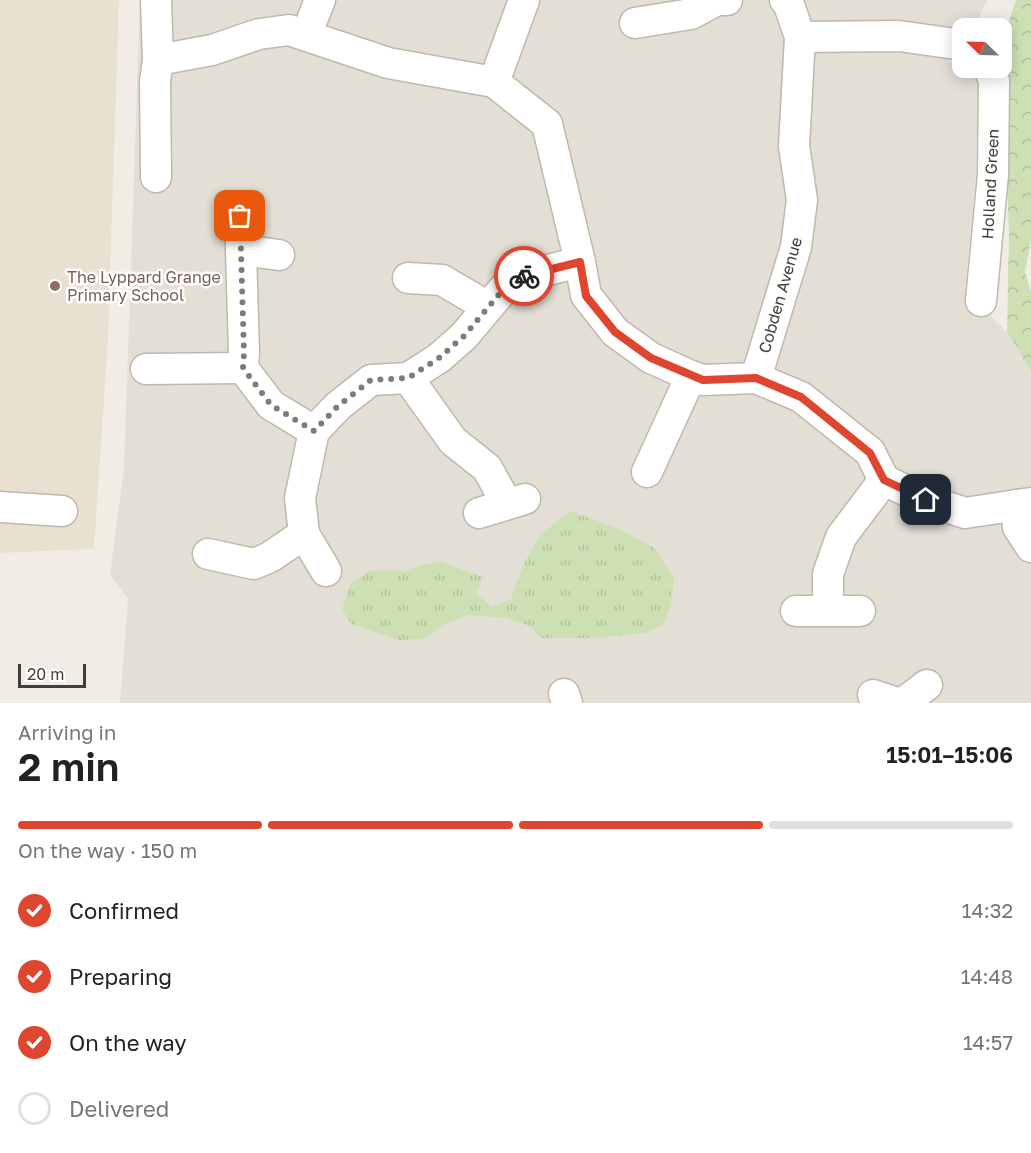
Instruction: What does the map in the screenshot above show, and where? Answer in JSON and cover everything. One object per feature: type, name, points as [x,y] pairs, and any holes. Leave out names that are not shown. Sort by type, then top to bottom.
[{"type":"street","points":[[306,35],[320,0]]},
{"type":"street","points":[[494,82],[524,0]]},
{"type":"street","points":[[635,23],[691,14],[717,0],[727,0]]},
{"type":"street","name":"Cobden Avenue","points":[[756,378],[796,247],[802,200],[794,146],[800,37],[789,5],[785,0]]},
{"type":"street","points":[[156,14],[156,177]]},
{"type":"street","points":[[157,70],[259,34],[290,30],[388,63],[494,82],[547,124],[586,296],[615,332],[651,358],[690,376],[703,380],[756,378],[801,397],[870,453],[884,480],[926,500],[965,513],[1024,504],[1018,527],[1031,547]]},
{"type":"street","points":[[800,37],[899,36],[952,43]]},
{"type":"street","name":"Holland Green","points":[[981,301],[993,174],[993,78]]},
{"type":"street","points":[[240,216],[243,368],[271,405],[314,431]]},
{"type":"street","points":[[241,250],[279,255]]},
{"type":"street","points":[[326,571],[304,534],[300,498],[314,431],[338,406],[371,380],[408,378],[439,358],[464,336],[512,279],[580,262]]},
{"type":"street","points":[[408,278],[442,280],[488,307]]},
{"type":"street","points":[[146,369],[243,368]]},
{"type":"street","points":[[647,472],[690,376]]},
{"type":"street","points":[[408,378],[453,441],[487,468],[504,505]]},
{"type":"street","points":[[828,610],[828,574],[841,537],[884,480]]},
{"type":"street","points":[[0,507],[62,512]]},
{"type":"street","points":[[208,554],[254,564],[304,534]]},
{"type":"street","points":[[796,611],[860,611]]},
{"type":"street","points":[[903,703],[927,686]]},
{"type":"shaded area","name":"The Lyppard Grange Primary School","points":[[0,0],[119,0],[108,339],[94,549],[0,553]]},
{"type":"shaded area","points":[[140,0],[987,0],[979,18],[952,18],[952,53],[946,59],[952,63],[952,78],[978,80],[976,172],[965,291],[1007,332],[1031,371],[1031,703],[120,703],[128,599],[110,575],[124,468]]},
{"type":"green space","points":[[1016,0],[1031,0],[1031,240],[1025,272],[1031,292],[1031,371],[1007,332],[1009,233],[1003,78],[1012,78],[1012,18],[1010,18]]},
{"type":"green space","points":[[571,511],[622,530],[654,548],[674,578],[671,606],[663,625],[646,633],[596,638],[540,638],[531,626],[505,618],[467,615],[445,624],[424,639],[398,640],[351,624],[342,609],[351,583],[369,571],[403,571],[439,561],[483,577],[476,594],[492,607],[511,599],[523,565],[541,534]]},
{"type":"way so far","points":[[240,216],[243,368],[271,405],[314,431],[338,406],[371,380],[408,378],[439,358],[464,336],[512,279],[524,276]]},
{"type":"place","name":"The Lyppard Grange Primary School","points":[[55,286]]},
{"type":"route","points":[[524,276],[580,262],[586,296],[615,332],[651,358],[703,380],[756,378],[801,397],[870,453],[884,480],[926,500]]}]
